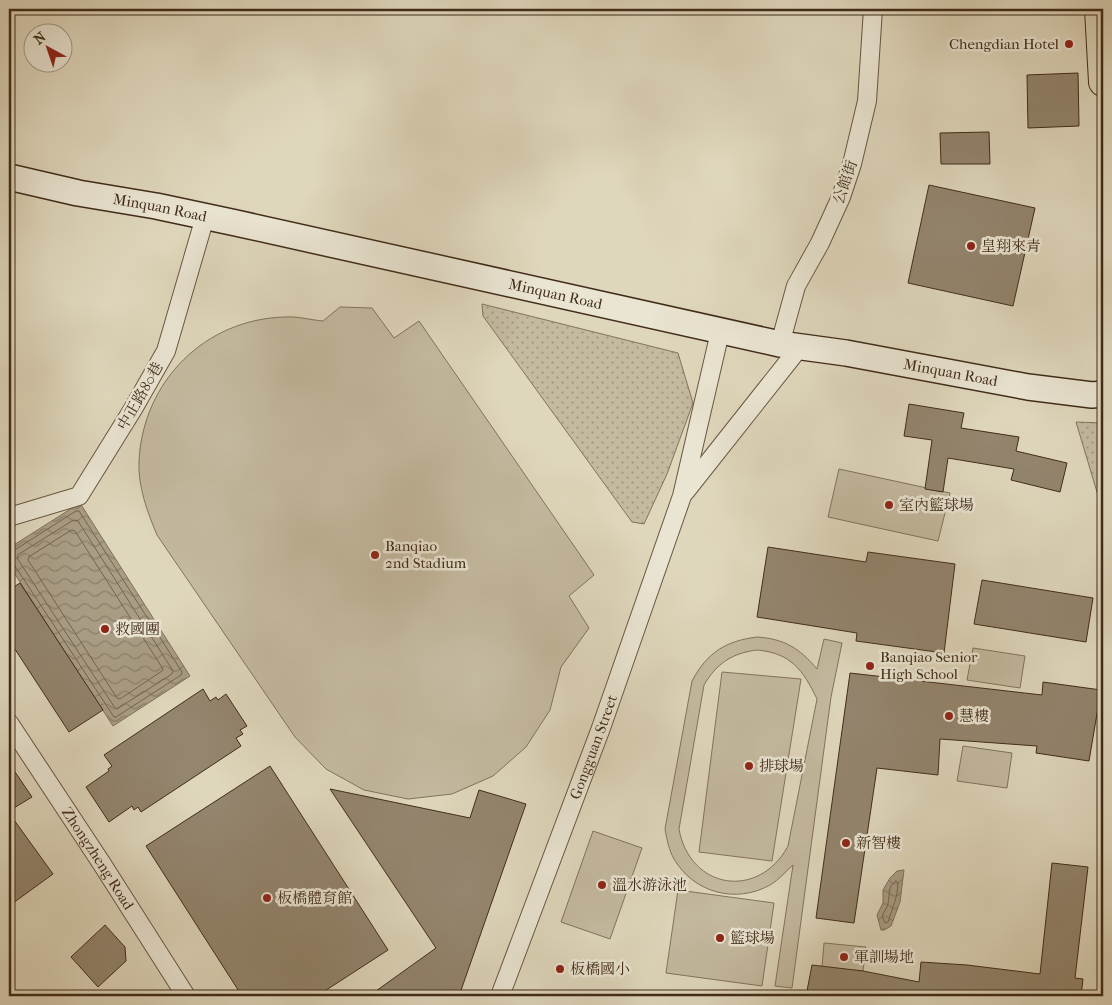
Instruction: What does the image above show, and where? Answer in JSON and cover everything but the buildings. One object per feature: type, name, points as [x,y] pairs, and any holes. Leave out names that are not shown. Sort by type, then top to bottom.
[{"type":"main road","points":[[1099,9],[1103,82]]},
{"type":"main road","name":"Minquan Road","points":[[9,177],[156,206],[789,346],[846,353],[1028,387],[1092,395],[1103,394]]},
{"type":"street","name":"公館街","points":[[789,346],[796,286],[820,243],[842,196],[852,164],[867,101],[873,9]]},
{"type":"street","name":"中正路80巷","points":[[9,517],[79,496],[134,409],[166,351],[205,217]]},
{"type":"street","points":[[682,496],[720,332]]},
{"type":"street","points":[[682,496],[789,346]]},
{"type":"street","name":"Gongguan Street","points":[[500,996],[601,728],[682,496]]},
{"type":"street","name":"Zhongzheng Road","points":[[9,723],[186,996]]},
{"type":"shaded area","points":[[482,304],[678,353],[693,403],[667,474],[644,524],[632,522],[483,316]]},
{"type":"shaded area","name":"Banqiao 2nd Stadium","points":[[340,307],[372,308],[394,338],[419,321],[594,575],[569,596],[589,628],[561,667],[550,710],[526,747],[493,776],[452,794],[408,799],[364,790],[326,769],[295,737],[157,535],[142,490],[139,461],[143,432],[152,405],[166,381],[184,360],[205,342],[229,329],[256,320],[285,317],[323,321]]},
{"type":"shaded area","points":[[1076,422],[1103,423],[1103,512]]},
{"type":"shaded area","name":"室內籃球場","points":[[839,469],[950,493],[938,541],[828,517]]},
{"type":"shaded area","points":[[757,637],[784,642],[804,655],[817,669],[824,639],[842,643],[831,697],[792,988],[775,986],[793,865],[773,883],[757,891],[743,894],[717,892],[704,887],[682,871],[671,852],[665,829],[692,681],[704,663],[718,650],[726,645]],"holes":[[[757,650],[769,652],[787,659],[794,665],[801,672],[817,699],[788,846],[775,863],[760,875],[744,880],[727,881],[711,875],[697,865],[686,849],[679,829],[704,685],[719,665],[732,657]]]},
{"type":"shaded area","points":[[973,648],[1025,656],[1020,688],[967,680]]},
{"type":"shaded area","name":"排球場","points":[[722,672],[801,679],[772,861],[699,852]]},
{"type":"shaded area","points":[[963,746],[1012,753],[1007,788],[957,781]]},
{"type":"shaded area","name":"溫水游泳池","points":[[593,831],[642,848],[610,939],[561,922]]},
{"type":"shaded area","name":"籃球場","points":[[678,890],[774,903],[762,986],[666,973]]},
{"type":"shaded area","name":"軍訓場地","points":[[824,943],[866,947],[863,971],[822,967]]},
{"type":"water","name":"救國團","points":[[80,503],[190,676],[113,726],[9,565],[9,548]]},
{"type":"water","points":[[904,870],[900,902],[891,926],[881,930],[877,915],[883,903],[883,890],[897,871]]},
{"type":"place","name":"Chengdian Hotel","points":[[1069,44]]},
{"type":"place","name":"皇翔來青","points":[[971,246]]},
{"type":"place","name":"室內籃球場","points":[[889,505]]},
{"type":"place","name":"Banqiao 2nd Stadium","points":[[375,555]]},
{"type":"place","name":"救國團","points":[[105,629]]},
{"type":"place","name":"Banqiao Senior High School","points":[[870,666]]},
{"type":"place","name":"慧樓","points":[[949,716]]},
{"type":"place","name":"排球場","points":[[749,766]]},
{"type":"place","name":"新智樓","points":[[846,843]]},
{"type":"place","name":"溫水游泳池","points":[[602,885]]},
{"type":"place","name":"板橋體育館","points":[[267,898]]},
{"type":"place","name":"籃球場","points":[[720,938]]},
{"type":"place","name":"軍訓場地","points":[[844,957]]},
{"type":"place","name":"板橋國小","points":[[560,969]]}]
